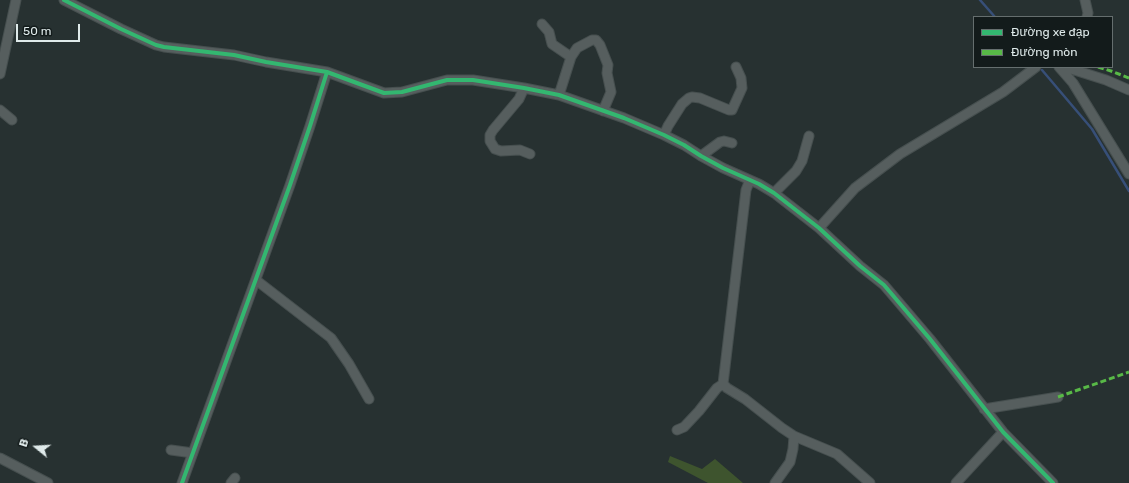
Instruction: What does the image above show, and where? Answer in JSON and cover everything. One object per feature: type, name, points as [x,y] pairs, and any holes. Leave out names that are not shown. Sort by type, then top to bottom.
[{"type":"street","points":[[0,74],[16,0]]},
{"type":"street","points":[[64,0],[121,29],[156,45],[164,47],[234,55],[327,72],[378,91],[389,93],[402,92],[448,80],[473,80],[524,88],[559,95],[664,135],[701,156],[774,193],[819,228],[860,266],[884,285],[930,339],[1003,432],[1053,483]]},
{"type":"street","points":[[1085,0],[1087,16]]},
{"type":"street","points":[[542,24],[549,32],[552,44],[571,57]]},
{"type":"street","points":[[0,42],[8,36]]},
{"type":"street","points":[[559,95],[571,57],[577,48],[592,40],[596,40],[600,45],[608,65],[607,73],[611,92],[603,111]]},
{"type":"street","points":[[664,135],[679,109],[688,98],[700,98],[732,110],[742,88],[741,78],[736,68]]},
{"type":"street","points":[[819,228],[855,188],[900,154],[1002,92],[1035,68]]},
{"type":"street","points":[[1060,68],[1073,83],[1129,174]]},
{"type":"street","points":[[1068,68],[1106,80],[1129,90]]},
{"type":"street","points":[[182,483],[308,133],[327,72]]},
{"type":"street","points":[[524,88],[519,99],[493,130],[490,135],[490,141],[495,149],[501,151],[520,150],[530,154]]},
{"type":"street","points":[[0,110],[12,120]]},
{"type":"street","points":[[774,193],[802,162],[809,136]]},
{"type":"street","points":[[701,156],[720,142],[724,141],[732,143]]},
{"type":"street","points":[[750,180],[746,190],[723,384],[726,388],[745,399],[794,436],[837,454],[870,483]]},
{"type":"street","points":[[256,280],[331,338],[349,364],[369,399]]},
{"type":"street","points":[[677,430],[684,427],[700,412],[717,388],[723,384]]},
{"type":"street","points":[[984,409],[1058,397]]},
{"type":"street","points":[[956,483],[1003,432]]},
{"type":"street","points":[[775,483],[790,462],[794,436]]},
{"type":"street","points":[[171,450],[193,453]]},
{"type":"street","points":[[0,458],[48,483]]},
{"type":"green space","points":[[670,456],[702,469],[715,459],[743,483],[708,483],[668,462]]},
{"type":"waterway","points":[[980,0],[994,16]]},
{"type":"waterway","points":[[1042,70],[1092,129],[1129,191]]},
{"type":"marked path","points":[[1101,68],[1129,78]]},
{"type":"marked path","points":[[1058,397],[1129,372]]},
{"type":"cycle path","points":[[64,0],[121,29],[156,45],[164,47],[234,55],[327,72],[384,93],[402,92],[447,80],[473,80],[524,88],[559,95],[624,118],[664,135],[723,168],[759,184],[774,193],[819,228],[860,266],[884,285],[930,339],[1003,432],[1053,483]]},
{"type":"cycle path","points":[[182,483],[290,185],[327,72]]}]
